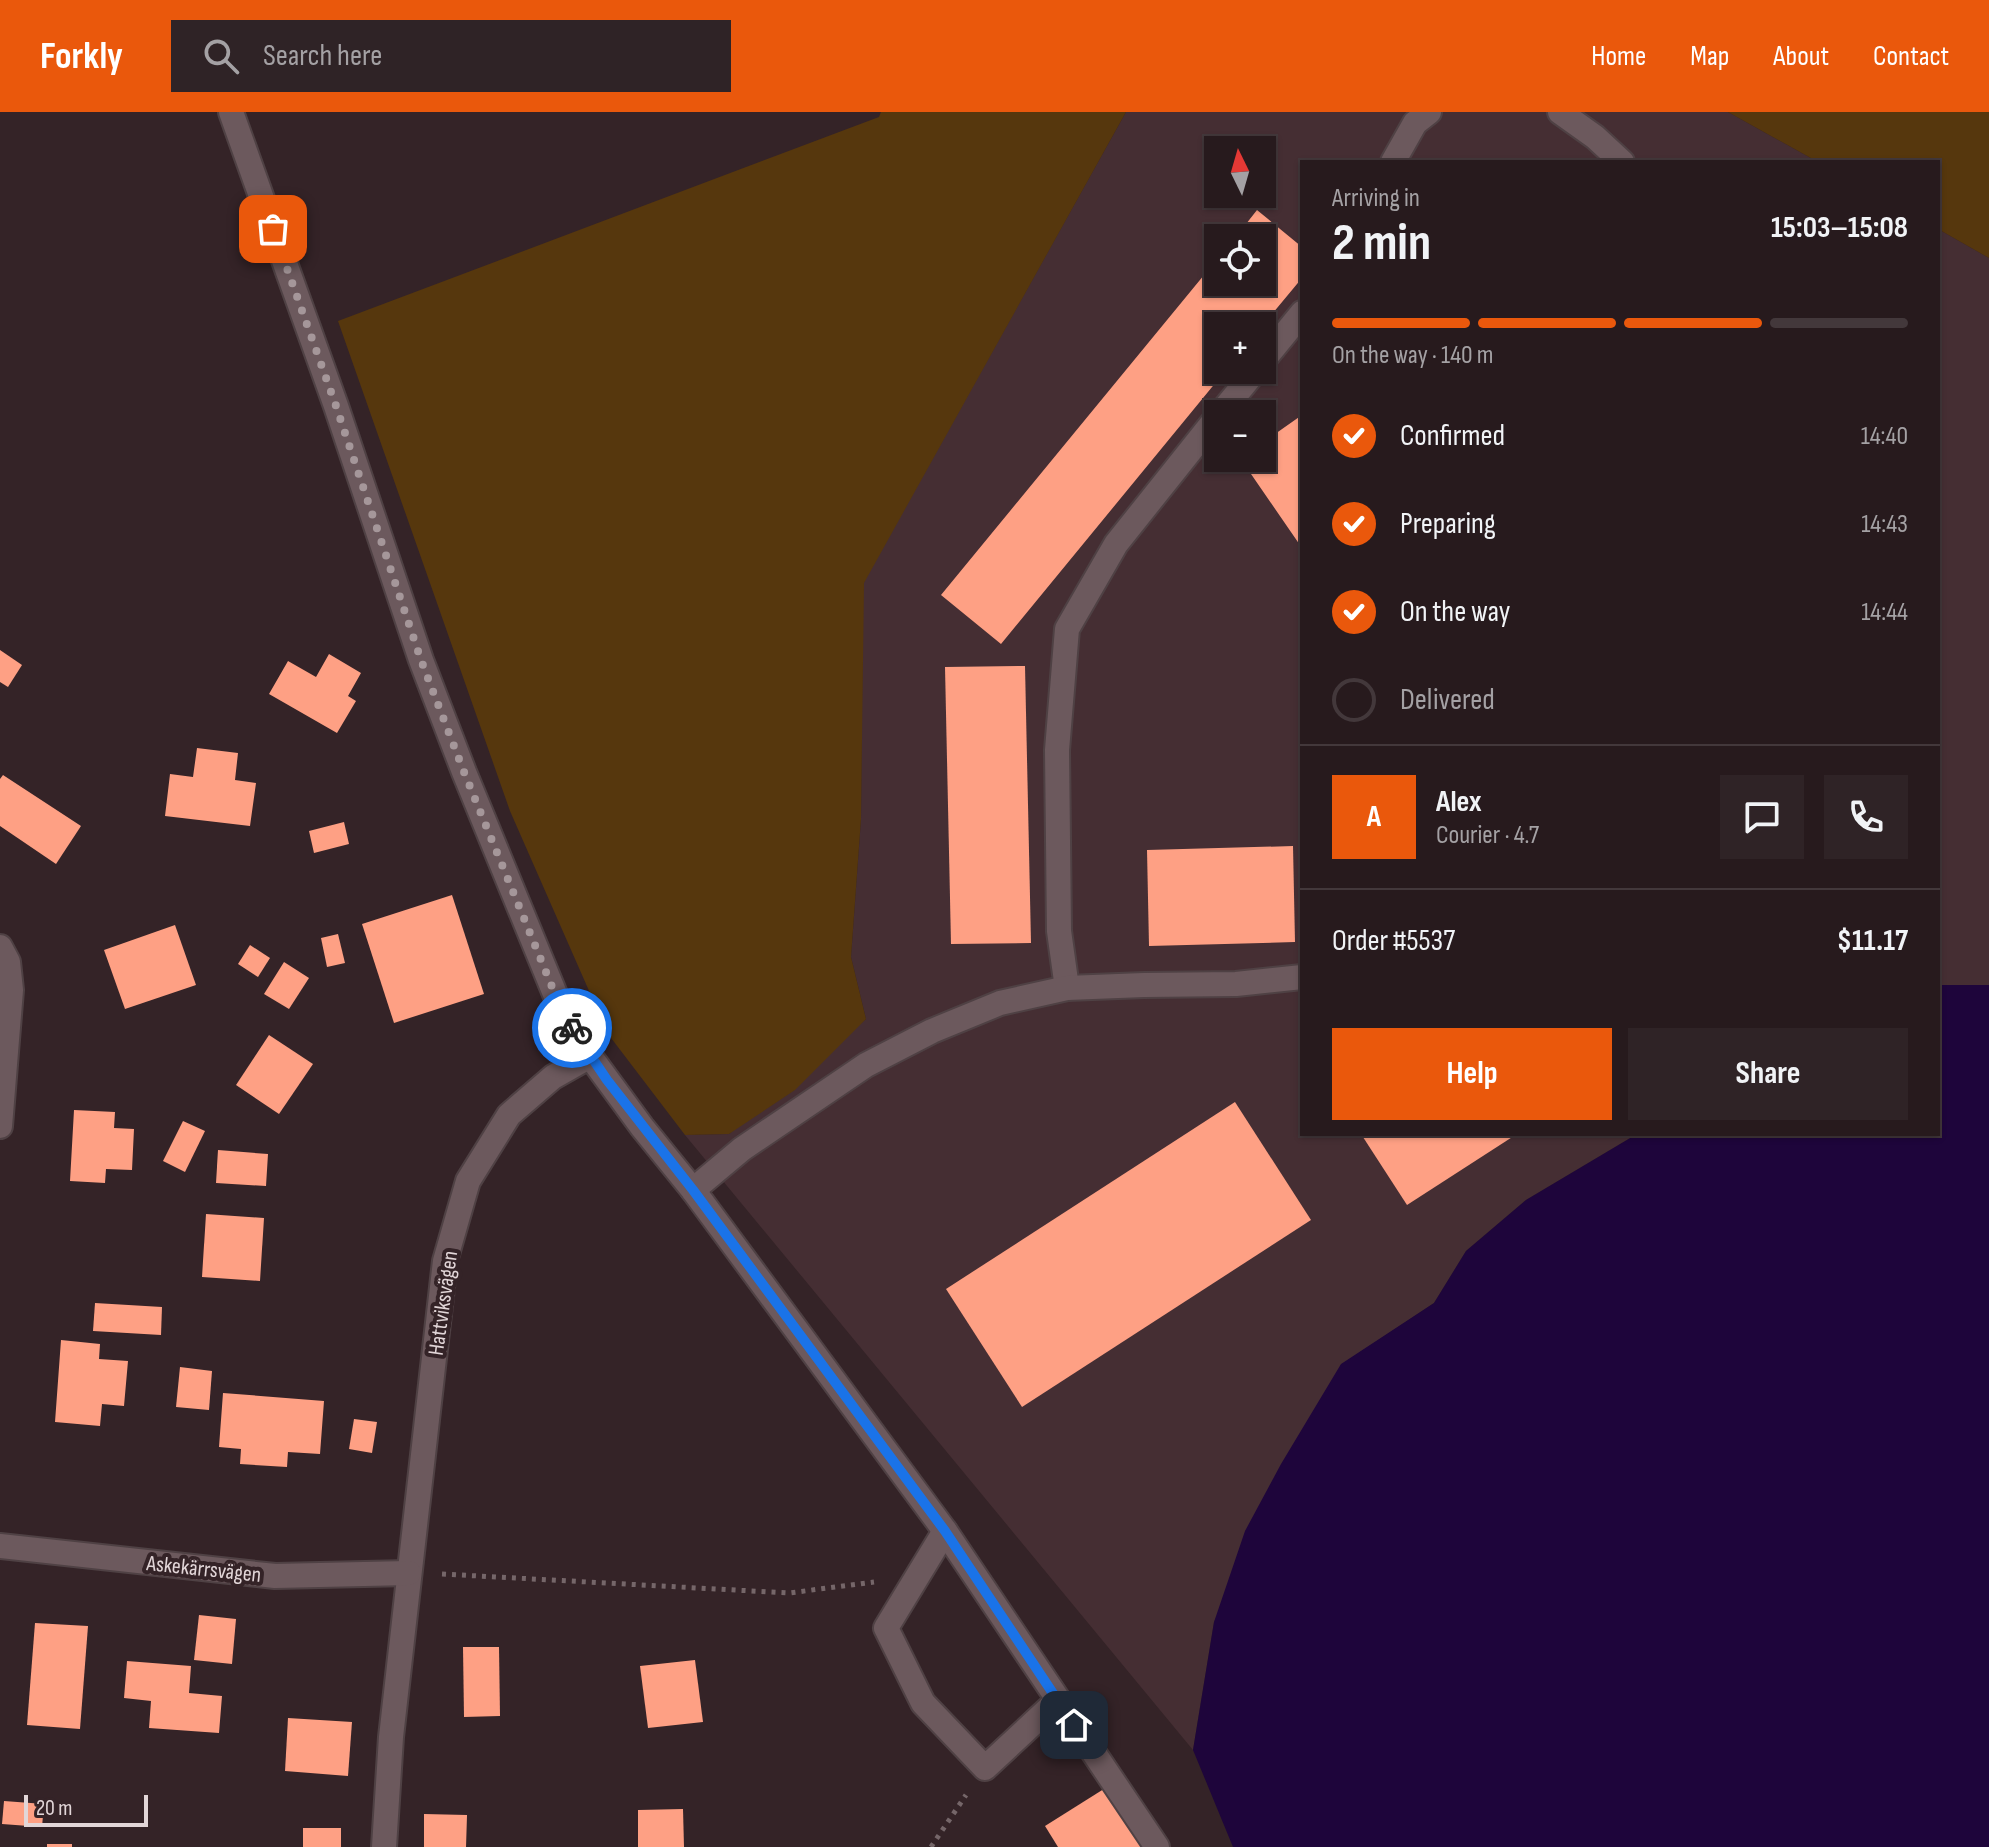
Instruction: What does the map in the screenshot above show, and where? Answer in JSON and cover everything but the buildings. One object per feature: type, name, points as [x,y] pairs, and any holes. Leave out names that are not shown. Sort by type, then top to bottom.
[{"type":"street","points":[[231,112],[336,406],[421,660],[564,1016],[642,1127],[693,1190],[945,1531],[1157,1847]]},
{"type":"street","points":[[1394,160],[1415,123],[1429,112]]},
{"type":"street","points":[[1560,112],[1620,160]]},
{"type":"street","points":[[1276,345],[1300,315]]},
{"type":"street","points":[[1231,400],[1244,384]]},
{"type":"street","points":[[1067,988],[1059,931],[1057,750],[1067,629],[1116,544],[1204,434]]},
{"type":"street","points":[[0,947],[8,962],[11,990],[0,1126]]},
{"type":"street","points":[[693,1190],[742,1149],[866,1065],[932,1031],[1000,1003],[1067,988],[1236,984],[1300,977]]},
{"type":"street","name":"Hattviksvägen","points":[[384,1847],[391,1737],[445,1261],[468,1181],[509,1115],[553,1077],[590,1056]]},
{"type":"street","points":[[945,1531],[886,1628],[923,1703],[985,1768],[1057,1701]]},
{"type":"street","name":"Askekärrsvägen","points":[[0,1546],[275,1576],[409,1573]]},
{"type":"path","points":[[409,1573],[789,1593],[917,1577]]},
{"type":"path","points":[[931,1847],[985,1768]]},
{"type":"shaded area","points":[[881,112],[1126,112],[864,583],[861,819],[851,957],[866,1019],[795,1090],[729,1134],[685,1135],[608,1034],[510,811],[338,321],[879,117]]},
{"type":"shaded area","points":[[1126,112],[1728,112],[1814,160],[1300,160],[1300,1136],[1634,1136],[1526,1200],[1466,1251],[1434,1303],[1341,1365],[1214,1622],[1193,1750],[685,1135],[729,1134],[866,1019],[851,957],[861,819],[863,583]]},
{"type":"shaded area","points":[[1728,112],[1989,112],[1989,258],[1940,230],[1940,160],[1814,160]]},
{"type":"shaded area","points":[[1940,230],[1989,258],[1989,985],[1940,985]]},
{"type":"shaded area","points":[[1940,985],[1989,985],[1989,1847],[1233,1847],[1193,1750],[1214,1622],[1245,1531],[1341,1364],[1434,1303],[1466,1251],[1526,1200],[1634,1136],[1940,1136]]},
{"type":"way so far","points":[[273,229],[421,660],[511,887],[564,1016],[572,1028]]},
{"type":"route","points":[[572,1028],[607,1080],[693,1190],[945,1531],[1074,1725]]}]
